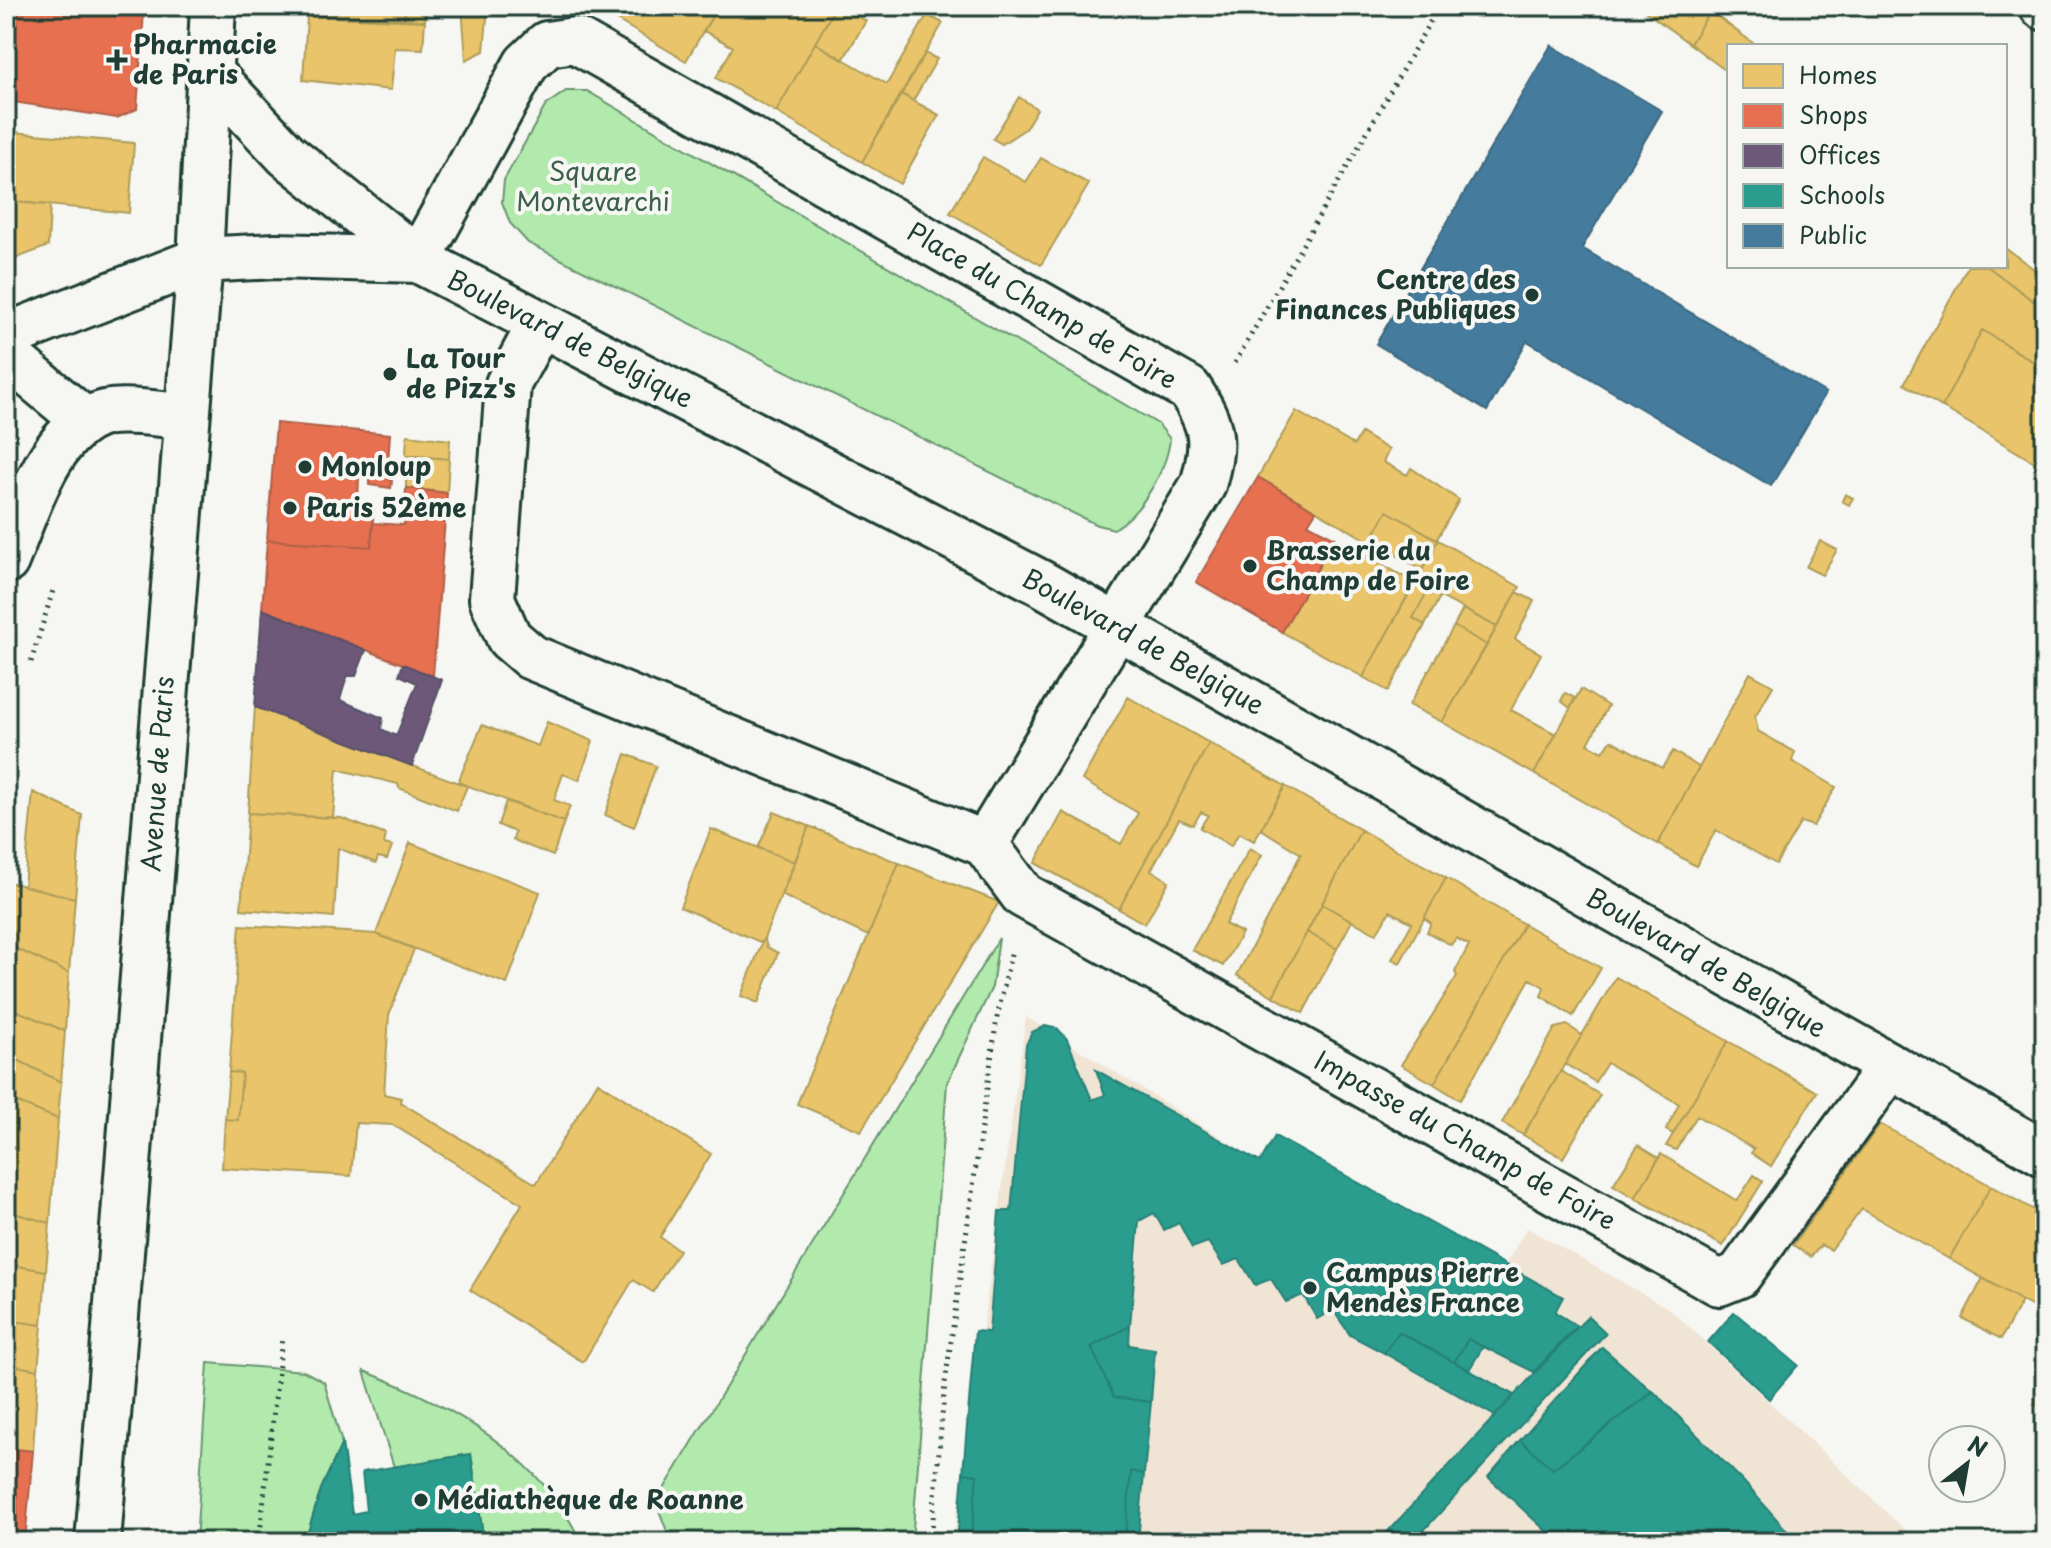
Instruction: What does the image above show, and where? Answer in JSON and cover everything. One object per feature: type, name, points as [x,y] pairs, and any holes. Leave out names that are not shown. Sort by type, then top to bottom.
[{"type":"main road","name":"Avenue de Paris","points":[[98,1542],[185,416],[200,260],[213,6]]},
{"type":"main road","name":"Place du Champ de Foire","points":[[418,260],[526,64],[547,44],[575,40],[1189,389],[1207,417]]},
{"type":"main road","points":[[209,72],[287,155],[418,260]]},
{"type":"main road","name":"Boulevard de Belgique","points":[[6,336],[200,260],[276,256],[418,260],[902,509],[1119,626],[2045,1154]]},
{"type":"main road","points":[[540,324],[508,384],[492,599],[509,638],[531,657],[985,844],[1203,485],[1213,449],[1207,417]]},
{"type":"main road","points":[[6,355],[84,420]]},
{"type":"main road","points":[[6,561],[51,458],[84,420],[108,412],[185,416]]},
{"type":"main road","name":"Impasse du Champ de Foire","points":[[985,844],[1023,895],[1719,1283],[1739,1275],[1890,1067]]},
{"type":"path","points":[[1207,417],[1254,326],[1439,6]]},
{"type":"path","points":[[931,1542],[945,1383],[994,1034],[1023,895]]},
{"type":"path","points":[[259,1542],[282,1338]]},
{"type":"shaded area","name":"Campus Pierre Mendès France","points":[[1026,1017],[1259,1161],[1275,1136],[1505,1265],[1527,1228],[1671,1310],[1918,1542],[953,1542]]},
{"type":"green space","name":"Square Montevarchi","points":[[566,91],[587,91],[1158,424],[1170,439],[1168,451],[1158,477],[1143,502],[1114,529],[1097,525],[528,243],[510,223],[502,202],[504,180],[546,105]]},
{"type":"green space","points":[[999,938],[992,987],[947,1083],[912,1542],[671,1542],[656,1502]]},
{"type":"green space","points":[[208,1363],[304,1371],[324,1382],[342,1443],[321,1489],[305,1542],[196,1542]]},
{"type":"green space","points":[[364,1371],[460,1416],[517,1458],[542,1483],[581,1542],[484,1542],[471,1454],[394,1467]]},
{"type":"building: Homes","points":[[308,6],[406,6],[404,19],[307,16]]},
{"type":"building: Homes","points":[[406,6],[427,6],[425,21],[404,19]]},
{"type":"building: Homes","points":[[462,6],[488,6],[484,51],[466,60]]},
{"type":"building: Homes","points":[[593,6],[718,6],[686,61]]},
{"type":"building: Homes","points":[[718,6],[835,8],[776,112],[716,78],[733,47],[704,31]]},
{"type":"building: Homes","points":[[836,6],[866,21],[843,60],[815,43]]},
{"type":"building: Homes","points":[[1638,6],[1704,6],[1710,11],[1690,44]]},
{"type":"building: Homes","points":[[1757,6],[1782,6],[1776,16]]},
{"type":"building: Homes","points":[[1710,11],[1754,44],[1727,44],[1727,72],[1690,44]]},
{"type":"building: Homes","points":[[927,15],[943,23],[862,162],[776,112],[815,43],[887,84]]},
{"type":"building: Homes","points":[[307,16],[425,21],[423,49],[395,48],[391,90],[303,80]]},
{"type":"building: Homes","points":[[925,53],[937,59],[913,101],[901,94]]},
{"type":"building: Homes","points":[[901,94],[939,115],[900,184],[862,162]]},
{"type":"building: Homes","points":[[1019,97],[1037,109],[1025,129],[1002,144],[993,139]]},
{"type":"building: Homes","points":[[13,132],[134,143],[129,213],[6,201]]},
{"type":"building: Homes","points":[[983,157],[1026,182],[1041,158],[1089,184],[1041,265],[950,213]]},
{"type":"building: Homes","points":[[6,201],[50,205],[48,246],[17,258],[14,263],[6,262]]},
{"type":"building: Homes","points":[[2007,249],[2045,277],[2045,299],[2040,306],[1990,268],[2007,268]]},
{"type":"building: Homes","points":[[1967,268],[1990,268],[2045,310],[2045,369],[1982,330],[1942,407],[1904,384]]},
{"type":"building: Homes","points":[[1982,330],[2045,369],[2045,454],[2039,465],[1942,407]]},
{"type":"building: Homes","points":[[1296,411],[1354,445],[1361,433],[1389,450],[1383,462],[1407,475],[1411,468],[1459,500],[1437,539],[1387,511],[1370,542],[1258,477]]},
{"type":"building: Homes","points":[[407,435],[450,440],[449,459],[406,455]]},
{"type":"building: Homes","points":[[406,455],[449,459],[447,493],[406,488]]},
{"type":"building: Homes","points":[[1845,494],[1853,498],[1849,505],[1842,501]]},
{"type":"building: Homes","points":[[1387,511],[1438,540],[1422,570],[1371,540]]},
{"type":"building: Homes","points":[[1335,538],[1415,583],[1363,677],[1282,632]]},
{"type":"building: Homes","points":[[1438,540],[1520,587],[1497,627],[1428,590],[1413,618],[1425,625],[1388,691],[1363,677]]},
{"type":"building: Homes","points":[[1820,541],[1837,550],[1822,575],[1806,567]]},
{"type":"building: Homes","points":[[1428,590],[1440,597],[1425,625],[1413,618]]},
{"type":"building: Homes","points":[[1517,592],[1534,601],[1515,639],[1541,654],[1511,710],[1556,734],[1534,774],[1442,722]]},
{"type":"building: Homes","points":[[1463,609],[1497,627],[1487,645],[1454,626]]},
{"type":"building: Homes","points":[[1454,626],[1487,645],[1442,722],[1409,705]]},
{"type":"building: Homes","points":[[1750,673],[1773,686],[1755,717],[1758,731],[1795,752],[1792,761],[1836,787],[1813,826],[1801,822],[1776,864],[1716,830],[1696,866],[1658,844]]},
{"type":"building: Homes","points":[[1581,689],[1608,706],[1588,744],[1603,752],[1611,740],[1662,768],[1673,751],[1699,767],[1658,844],[1534,774]]},
{"type":"building: Homes","points":[[1565,693],[1575,698],[1570,708],[1561,701]]},
{"type":"building: Homes","points":[[1128,697],[1209,743],[1119,909],[1035,863],[1063,812],[1121,844],[1138,813],[1082,780]]},
{"type":"building: Homes","points":[[255,707],[467,786],[457,811],[399,788],[398,784],[337,769],[333,818],[248,813]]},
{"type":"building: Homes","points":[[547,722],[593,741],[579,780],[563,774],[554,800],[570,806],[564,822],[458,782],[482,725],[538,746]]},
{"type":"building: Homes","points":[[1209,743],[1285,786],[1254,841],[1239,833],[1231,846],[1200,828],[1208,815],[1201,812],[1193,825],[1179,819],[1151,870],[1169,881],[1145,924],[1119,909]]},
{"type":"building: Homes","points":[[626,754],[656,766],[634,827],[605,815]]},
{"type":"building: Homes","points":[[1285,786],[1361,830],[1273,996],[1237,975],[1301,854],[1261,829]]},
{"type":"building: Homes","points":[[33,792],[82,815],[75,898],[24,886]]},
{"type":"building: Homes","points":[[506,801],[564,822],[553,856],[513,840],[515,832],[498,825]]},
{"type":"building: Homes","points":[[774,812],[809,826],[795,862],[758,848]]},
{"type":"building: Homes","points":[[248,813],[341,818],[386,835],[384,844],[392,846],[387,859],[378,857],[376,863],[338,848],[334,917],[241,909]]},
{"type":"building: Homes","points":[[809,826],[899,863],[868,936],[781,895]]},
{"type":"building: Homes","points":[[711,829],[795,862],[762,943],[680,907]]},
{"type":"building: Homes","points":[[1361,830],[1446,878],[1400,963],[1392,959],[1412,923],[1390,911],[1376,934],[1322,904]]},
{"type":"building: Homes","points":[[410,843],[540,892],[507,984],[376,934]]},
{"type":"building: Homes","points":[[1250,848],[1262,855],[1225,924],[1242,933],[1223,966],[1192,950]]},
{"type":"building: Homes","points":[[899,863],[999,902],[861,1131],[797,1104]]},
{"type":"building: Homes","points":[[1446,878],[1524,924],[1434,1084],[1401,1065],[1457,976],[1455,972],[1469,945],[1456,938],[1451,945],[1427,932],[1431,923],[1424,918]]},
{"type":"building: Homes","points":[[8,882],[75,898],[69,973],[6,944]]},
{"type":"building: Homes","points":[[1322,904],[1352,921],[1337,949],[1307,932]]},
{"type":"building: Homes","points":[[1524,924],[1601,968],[1573,1016],[1541,996],[1544,987],[1530,979],[1460,1100],[1434,1084]]},
{"type":"building: Homes","points":[[240,925],[376,934],[414,949],[389,1015],[384,1094],[401,1098],[400,1102],[536,1184],[598,1082],[711,1154],[660,1237],[679,1250],[653,1292],[633,1280],[583,1362],[470,1290],[522,1204],[393,1125],[356,1123],[351,1176],[222,1168],[225,1119],[238,1120],[242,1073],[229,1072]]},
{"type":"building: Homes","points":[[1307,932],[1337,949],[1303,1013],[1273,996]]},
{"type":"building: Homes","points":[[764,938],[767,947],[778,953],[758,1003],[741,996]]},
{"type":"building: Homes","points":[[6,944],[69,973],[65,1031],[6,1006]]},
{"type":"building: Homes","points":[[1616,977],[1728,1041],[1673,1134],[1666,1130],[1679,1104],[1607,1063],[1595,1082],[1565,1064]]},
{"type":"building: Homes","points":[[6,1006],[65,1031],[61,1082],[6,1054]]},
{"type":"building: Homes","points":[[1567,1025],[1582,1035],[1523,1135],[1502,1123],[1555,1028]]},
{"type":"building: Homes","points":[[1728,1041],[1817,1092],[1771,1166],[1751,1153],[1754,1149],[1697,1116],[1676,1150],[1666,1146]]},
{"type":"building: Homes","points":[[6,1054],[61,1082],[58,1119],[6,1098]]},
{"type":"building: Homes","points":[[1561,1071],[1600,1095],[1563,1158],[1523,1135]]},
{"type":"building: Homes","points":[[229,1072],[242,1073],[238,1120],[225,1119]]},
{"type":"building: Homes","points":[[6,1098],[58,1119],[50,1223],[6,1211]]},
{"type":"building: Homes","points":[[1880,1124],[1991,1186],[1949,1259],[1862,1209],[1831,1250],[1821,1245],[1811,1257],[1793,1245]]},
{"type":"building: Homes","points":[[1638,1145],[1659,1158],[1635,1198],[1613,1185]]},
{"type":"building: Homes","points":[[1661,1154],[1737,1201],[1754,1175],[1763,1181],[1723,1246],[1635,1198]]},
{"type":"building: Homes","points":[[1991,1186],[2045,1216],[2045,1314],[1949,1259]]},
{"type":"building: Homes","points":[[6,1211],[50,1223],[46,1271],[6,1264]]},
{"type":"building: Homes","points":[[6,1264],[46,1271],[42,1325],[6,1320]]},
{"type":"building: Homes","points":[[1983,1278],[2022,1301],[2001,1339],[1962,1318]]},
{"type":"building: Homes","points":[[6,1320],[42,1325],[38,1370],[6,1364]]},
{"type":"building: Homes","points":[[6,1364],[38,1370],[33,1451],[6,1448]]},
{"type":"building: Homes","points":[[2045,1381],[2045,1410],[2034,1404]]},
{"type":"building: Shops","points":[[6,6],[144,12],[137,109],[117,118],[6,101]]},
{"type":"building: Shops","points":[[68,6],[145,6],[144,12]]},
{"type":"building: Shops","points":[[276,423],[390,434],[387,478],[392,481],[391,488],[369,485],[369,477],[359,477],[358,503],[374,506],[371,547],[267,540]]},
{"type":"building: Shops","points":[[1258,477],[1316,511],[1308,524],[1335,538],[1282,632],[1196,582]]},
{"type":"building: Shops","points":[[406,488],[447,493],[433,676],[262,609],[267,540],[371,547],[373,523],[404,525]]},
{"type":"building: Shops","points":[[6,1448],[33,1451],[25,1542],[6,1542]]},
{"type":"building: Offices","points":[[262,609],[366,650],[356,676],[347,676],[340,700],[383,718],[381,729],[396,736],[417,683],[399,675],[403,664],[442,680],[412,766],[255,707]]},
{"type":"building: Schools","points":[[1045,1026],[1058,1029],[1067,1039],[1092,1100],[1105,1095],[1096,1070],[1260,1162],[1275,1136],[1563,1297],[1555,1312],[1577,1326],[1534,1372],[1468,1339],[1454,1362],[1399,1332],[1384,1353],[1350,1335],[1333,1310],[1317,1319],[1303,1295],[1286,1302],[1271,1279],[1255,1285],[1239,1259],[1223,1265],[1208,1242],[1192,1248],[1179,1223],[1164,1230],[1154,1213],[1139,1221],[1130,1326],[1091,1347],[1114,1397],[1151,1402],[1144,1474],[1131,1471],[1125,1542],[971,1542],[977,1475],[963,1473],[975,1331],[989,1332],[999,1211],[1011,1211],[1026,1045],[1032,1032]]},
{"type":"building: Schools","points":[[1734,1312],[1798,1365],[1769,1399],[1708,1342]]},
{"type":"building: Schools","points":[[1588,1316],[1606,1333],[1413,1542],[1378,1542]]},
{"type":"building: Schools","points":[[1130,1326],[1129,1345],[1155,1349],[1151,1402],[1114,1397],[1091,1347]]},
{"type":"building: Schools","points":[[1399,1332],[1514,1395],[1495,1416],[1384,1353]]},
{"type":"building: Schools","points":[[1468,1339],[1483,1347],[1469,1370],[1454,1362]]},
{"type":"building: Schools","points":[[1602,1347],[1653,1392],[1553,1469],[1520,1440]]},
{"type":"building: Schools","points":[[1653,1391],[1743,1481],[1797,1542],[1558,1542],[1488,1477],[1520,1440],[1553,1469]]},
{"type":"building: Schools","name":"Médiathèque de Roanne","points":[[342,1443],[352,1514],[366,1511],[362,1472],[471,1454],[484,1542],[305,1542],[321,1489]]},
{"type":"building: Schools","points":[[1131,1471],[1144,1474],[1138,1542],[1125,1542]]},
{"type":"building: Schools","points":[[963,1473],[977,1475],[971,1542],[957,1542]]},
{"type":"building: Public","name":"Centre des Finances Publiques","points":[[1551,45],[1662,111],[1582,248],[1826,393],[1771,486],[1527,341],[1487,411],[1376,344]]},
{"type":"place","name":"Pharmacie de Paris","points":[[117,60]]},
{"type":"place","name":"Centre des Finances Publiques","points":[[1532,295]]},
{"type":"place","name":"La Tour de Pizz's","points":[[390,374]]},
{"type":"place","name":"Monloup","points":[[305,467]]},
{"type":"place","name":"Paris 52ème","points":[[290,508]]},
{"type":"place","name":"Brasserie du Champ de Foire","points":[[1250,566]]},
{"type":"place","name":"Campus Pierre Mendès France","points":[[1310,1288]]},
{"type":"place","name":"Médiathèque de Roanne","points":[[421,1500]]}]
